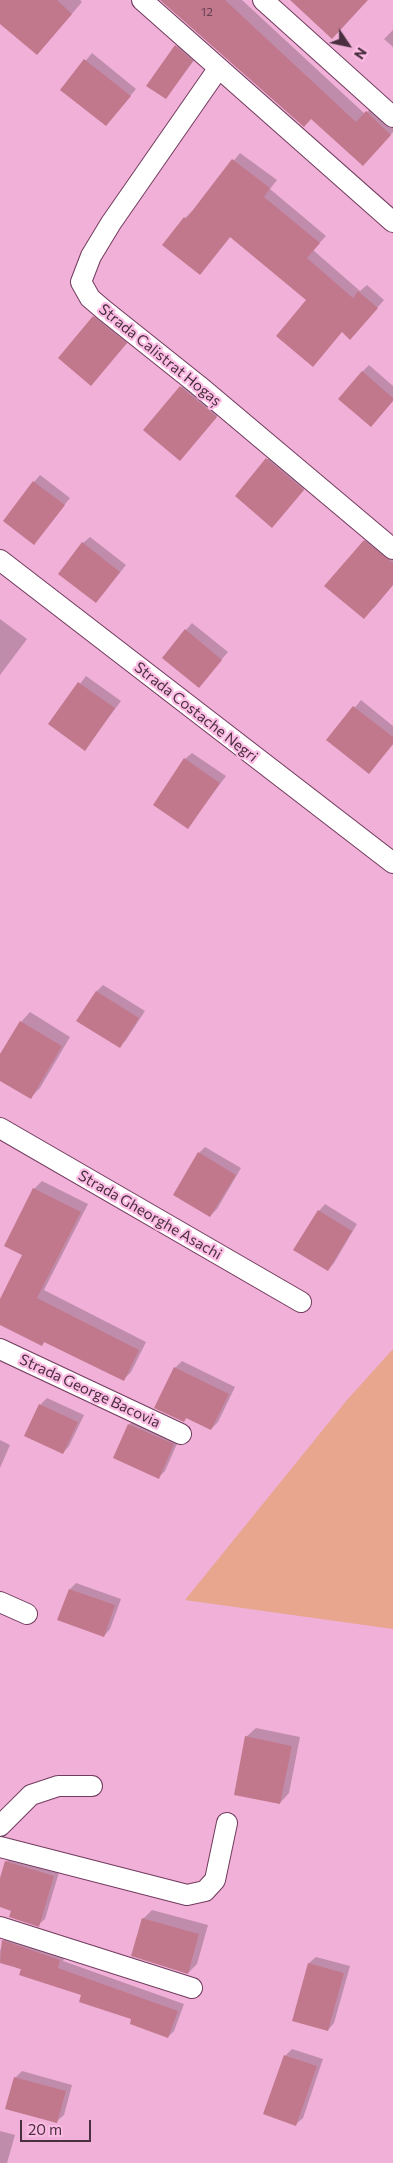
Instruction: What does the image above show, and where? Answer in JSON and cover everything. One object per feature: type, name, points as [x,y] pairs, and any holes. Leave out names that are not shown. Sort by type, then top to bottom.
[{"type":"street","points":[[142,0],[393,222]]},
{"type":"street","points":[[263,0],[393,117]]},
{"type":"street","name":"Strada Calistrat Hogaș","points":[[218,68],[111,223],[91,256],[81,282],[90,298],[104,310],[198,385],[393,549]]},
{"type":"street","name":"Strada Costache Negri","points":[[0,560],[393,863]]},
{"type":"street","name":"Strada Gheorghe Asachi","points":[[0,1128],[301,1302]]},
{"type":"street","name":"Strada George Bacovia","points":[[0,1349],[181,1434]]},
{"type":"street","points":[[0,1602],[27,1614]]},
{"type":"street","points":[[0,1826],[31,1796],[58,1786],[92,1786]]},
{"type":"street","points":[[0,1847],[187,1895],[205,1890],[215,1880],[227,1823]]},
{"type":"street","points":[[0,1927],[192,1988]]},
{"type":"shaded area","points":[[393,1349],[393,1629],[185,1600],[347,1400]]},
{"type":"building","points":[[0,0],[57,0],[72,14],[37,55],[0,24]]},
{"type":"building","points":[[160,0],[225,0],[356,122],[366,111],[391,135],[363,166],[311,119],[304,127]]},
{"type":"building","points":[[290,0],[368,0],[332,39]]},
{"type":"building","points":[[175,45],[193,61],[166,99],[146,86]]},
{"type":"building","points":[[84,59],[131,96],[106,126],[60,90]]},
{"type":"building","points":[[232,159],[270,188],[264,197],[320,243],[307,258],[353,298],[358,291],[378,308],[350,340],[342,332],[313,367],[276,336],[306,300],[230,237],[200,275],[162,245],[184,217],[186,219]]},
{"type":"building","points":[[93,316],[127,343],[91,386],[58,358]]},
{"type":"building","points":[[362,371],[393,398],[393,401],[371,427],[338,399]]},
{"type":"building","points":[[180,386],[217,417],[180,461],[143,430]]},
{"type":"building","points":[[266,458],[304,490],[272,528],[235,496]]},
{"type":"building","points":[[33,481],[65,505],[34,545],[3,521]]},
{"type":"building","points":[[364,540],[393,563],[393,585],[364,619],[324,586]]},
{"type":"building","points":[[82,542],[120,572],[96,603],[58,574]]},
{"type":"building","points":[[185,629],[222,660],[199,688],[162,658]]},
{"type":"building","points":[[78,682],[115,708],[85,751],[48,724]]},
{"type":"building","points":[[353,706],[393,737],[393,744],[369,774],[326,740]]},
{"type":"building","points":[[184,758],[220,783],[188,829],[153,805]]},
{"type":"building","points":[[96,991],[139,1018],[120,1048],[76,1021]]},
{"type":"building","points":[[20,1021],[62,1046],[31,1099],[0,1081],[0,1054]]},
{"type":"building","points":[[198,1152],[236,1175],[210,1217],[173,1195]]},
{"type":"building","points":[[33,1188],[81,1212],[37,1298],[139,1350],[124,1381],[44,1342],[42,1346],[0,1325],[0,1299],[22,1255],[4,1246]]},
{"type":"building","points":[[318,1210],[352,1231],[328,1271],[293,1250]]},
{"type":"building","points":[[174,1367],[229,1394],[211,1430],[186,1418],[184,1422],[154,1408]]},
{"type":"building","points":[[39,1404],[78,1422],[63,1454],[24,1436]]},
{"type":"building","points":[[128,1424],[174,1444],[159,1479],[113,1458]]},
{"type":"building","points":[[69,1589],[115,1605],[104,1637],[57,1620]]},
{"type":"building","points":[[245,1736],[292,1746],[280,1804],[234,1795]]},
{"type":"building","points":[[5,1861],[54,1876],[39,1927],[9,1917],[11,1911],[0,1907],[0,1878]]},
{"type":"building","points":[[142,1918],[199,1934],[188,1974],[131,1956]]},
{"type":"building","points":[[2,1940],[60,1960],[58,1968],[178,2011],[168,2038],[130,2024],[131,2019],[79,2002],[81,1995],[19,1975],[21,1969],[0,1963]]},
{"type":"building","points":[[308,1963],[344,1973],[328,2031],[292,2021]]},
{"type":"building","points":[[284,2055],[317,2066],[296,2126],[263,2114]]},
{"type":"building","points":[[14,2077],[66,2091],[57,2123],[5,2109]]}]
